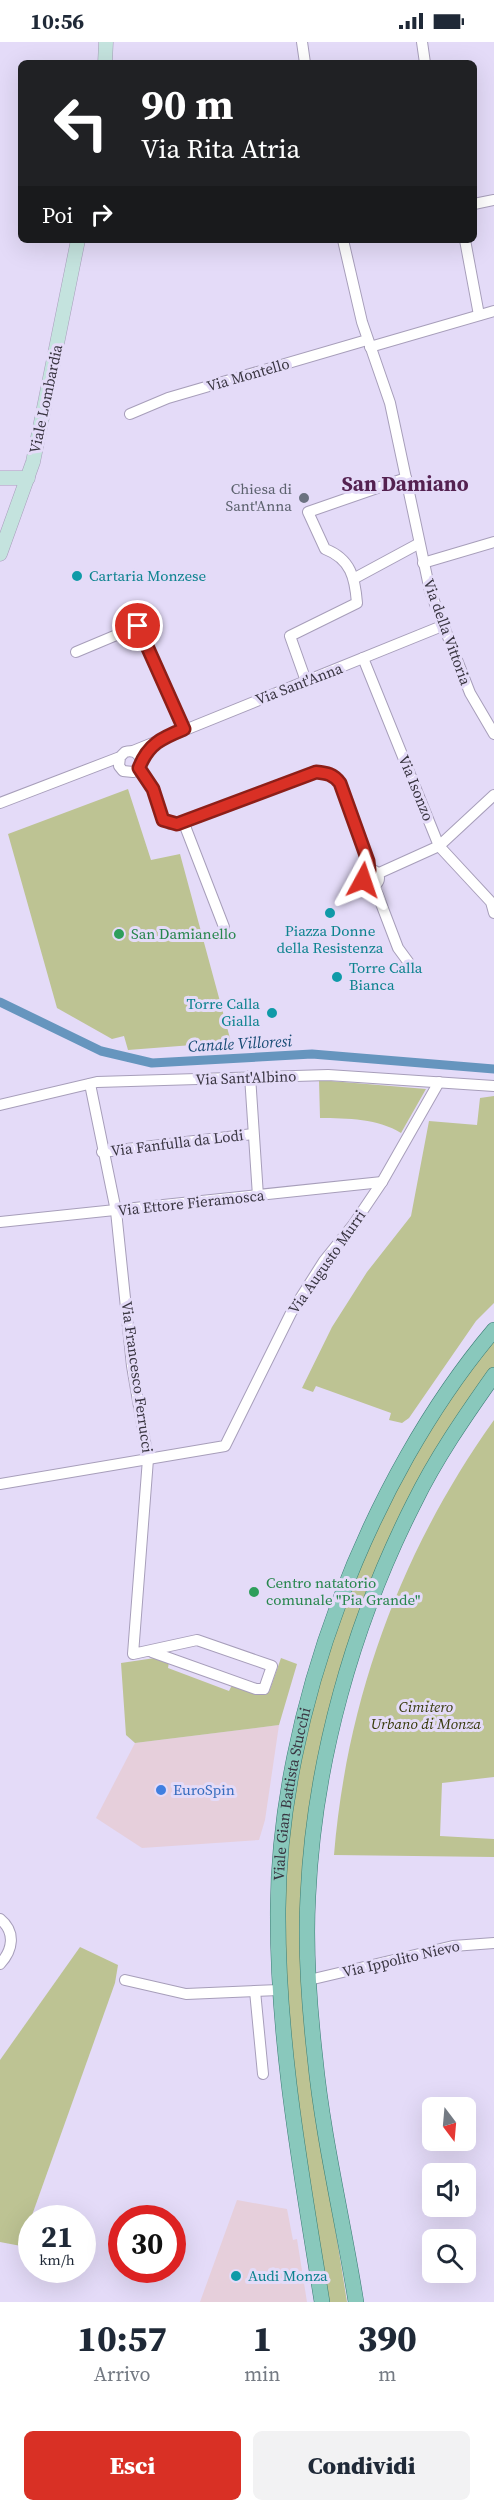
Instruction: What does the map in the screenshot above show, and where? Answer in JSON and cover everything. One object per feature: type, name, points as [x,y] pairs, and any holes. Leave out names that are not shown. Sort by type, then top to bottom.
[{"type":"main road","name":"Viale Lombardia","points":[[0,554],[28,478],[77,243]]},
{"type":"main road","points":[[0,478],[28,478]]},
{"type":"main road","name":"Viale Gian Battista Stucchi","points":[[322,2302],[284,2058],[279,1990],[278,1906],[284,1829],[298,1741],[314,1678],[345,1589],[394,1481],[430,1420],[494,1330]]},
{"type":"main road","name":"Viale Gian Battista Stucchi","points":[[356,2302],[315,2059],[309,1980],[308,1899],[317,1808],[342,1695],[361,1627],[414,1503],[443,1451],[494,1375]]},
{"type":"street","points":[[422,42],[425,60]]},
{"type":"street","points":[[300,44],[303,60]]},
{"type":"street","points":[[477,203],[494,200]]},
{"type":"street","name":"Via della Vittoria","points":[[344,243],[369,344],[405,453],[406,478],[418,544],[442,626],[478,711],[494,733]]},
{"type":"street","points":[[466,243],[479,315]]},
{"type":"street","name":"Via Montello","points":[[130,414],[168,398],[494,311]]},
{"type":"street","points":[[306,681],[290,636],[357,603],[355,578],[339,555],[325,549],[308,512],[406,478]]},
{"type":"street","points":[[423,563],[494,542]]},
{"type":"street","points":[[355,578],[418,544]]},
{"type":"street","points":[[76,652],[138,626],[184,729]]},
{"type":"street","name":"Via Sant'Anna","points":[[0,803],[102,765],[120,763],[125,752],[138,765],[155,741],[442,626]]},
{"type":"street","name":"Via Isonzo","points":[[363,658],[440,846],[492,908]]},
{"type":"street","points":[[120,763],[126,772],[138,765],[153,789],[163,820],[170,824],[316,772],[326,772],[335,776],[340,783],[368,861],[379,879],[374,885],[398,948],[409,963]]},
{"type":"street","points":[[373,872],[440,846],[494,795]]},
{"type":"street","points":[[183,821],[224,927]]},
{"type":"street","name":"Via Sant'Albino","points":[[0,1105],[97,1082],[250,1076],[328,1075],[494,1086]]},
{"type":"street","points":[[250,1076],[258,1196]]},
{"type":"street","name":"Via Augusto Murri","points":[[148,1459],[225,1446],[306,1288],[382,1182],[439,1082]]},
{"type":"street","name":"Via Francesco Ferrucci","points":[[90,1084],[102,1152],[116,1211],[132,1366],[148,1459],[133,1654],[152,1652],[197,1640],[273,1666],[264,1689],[256,1689],[152,1652]]},
{"type":"street","name":"Via Fanfulla da Lodi","points":[[102,1152],[253,1134]]},
{"type":"street","name":"Via Ettore Fieramosca","points":[[0,1222],[382,1182]]},
{"type":"street","points":[[0,1484],[148,1459]]},
{"type":"street","points":[[0,1918],[8,1928],[11,1941],[9,1952],[0,1964]]},
{"type":"street","name":"Via Ippolito Nievo","points":[[309,1980],[453,1946],[494,1943]]},
{"type":"street","points":[[125,1980],[186,1994],[279,1990]]},
{"type":"street","points":[[255,1991],[263,2074]]},
{"type":"shaded area","points":[[279,1725],[265,1820],[259,1840],[142,1848],[96,1818],[135,1743]]},
{"type":"shaded area","points":[[237,2200],[287,2209],[293,2240],[297,2239],[307,2302],[200,2302]]},
{"type":"green space","name":"San Damianello","points":[[128,789],[151,860],[180,854],[231,1042],[128,1050],[124,1036],[112,1039],[57,1008],[8,834]]},
{"type":"green space","points":[[319,1080],[426,1089],[401,1133],[373,1122],[320,1118]]},
{"type":"green space","points":[[494,1096],[494,1303],[476,1321],[409,1418],[402,1423],[389,1420],[391,1413],[316,1386],[313,1392],[302,1388],[332,1327],[367,1272],[411,1216],[429,1121],[477,1125],[480,1098]]},
{"type":"green space","points":[[494,1341],[494,1369],[391,1541],[312,1802],[308,2059],[347,2302],[328,2302],[295,2104],[283,1985],[289,1841],[300,1764],[318,1688],[342,1613],[371,1540],[407,1470],[448,1404]]},
{"type":"green space","name":"Cimitero Urbano di Monza","points":[[494,1420],[494,1777],[442,1783],[440,1836],[494,1839],[494,1857],[334,1855],[341,1796],[352,1739],[366,1682],[384,1627],[406,1573],[432,1520],[461,1469]]},
{"type":"green space","points":[[155,1658],[169,1662],[168,1668],[229,1691],[232,1685],[258,1694],[269,1692],[281,1658],[297,1664],[279,1725],[135,1743],[126,1735],[121,1663]]},
{"type":"green space","points":[[80,1947],[118,1965],[115,1983],[36,2205],[18,2205],[18,2245],[0,2242],[0,2060]]},
{"type":"waterway","name":"Canale Villoresi","points":[[0,1002],[101,1051],[152,1063],[312,1054],[494,1069]]},
{"type":"place","name":"Chiesa di Sant'Anna","points":[[304,498]]},
{"type":"place","name":"Cartaria Monzese","points":[[77,576]]},
{"type":"place","name":"Piazza Donne della Resistenza","points":[[330,913]]},
{"type":"place","name":"San Damianello","points":[[119,934]]},
{"type":"place","name":"Torre Calla Bianca","points":[[337,977]]},
{"type":"place","name":"Torre Calla Gialla","points":[[272,1013]]},
{"type":"place","name":"Centro natatorio comunale \"Pia Grande\"","points":[[254,1592]]},
{"type":"place","name":"EuroSpin","points":[[161,1790]]},
{"type":"place","name":"Audi Monza","points":[[236,2276]]},
{"type":"district","name":"San Damiano","points":[[405,484]]},
{"type":"route","points":[[138,626],[184,729],[155,741],[141,760],[139,768],[153,789],[163,820],[170,824],[177,824],[316,772],[326,772],[335,776],[340,783],[368,861],[369,870],[364,873],[363,880]]}]
